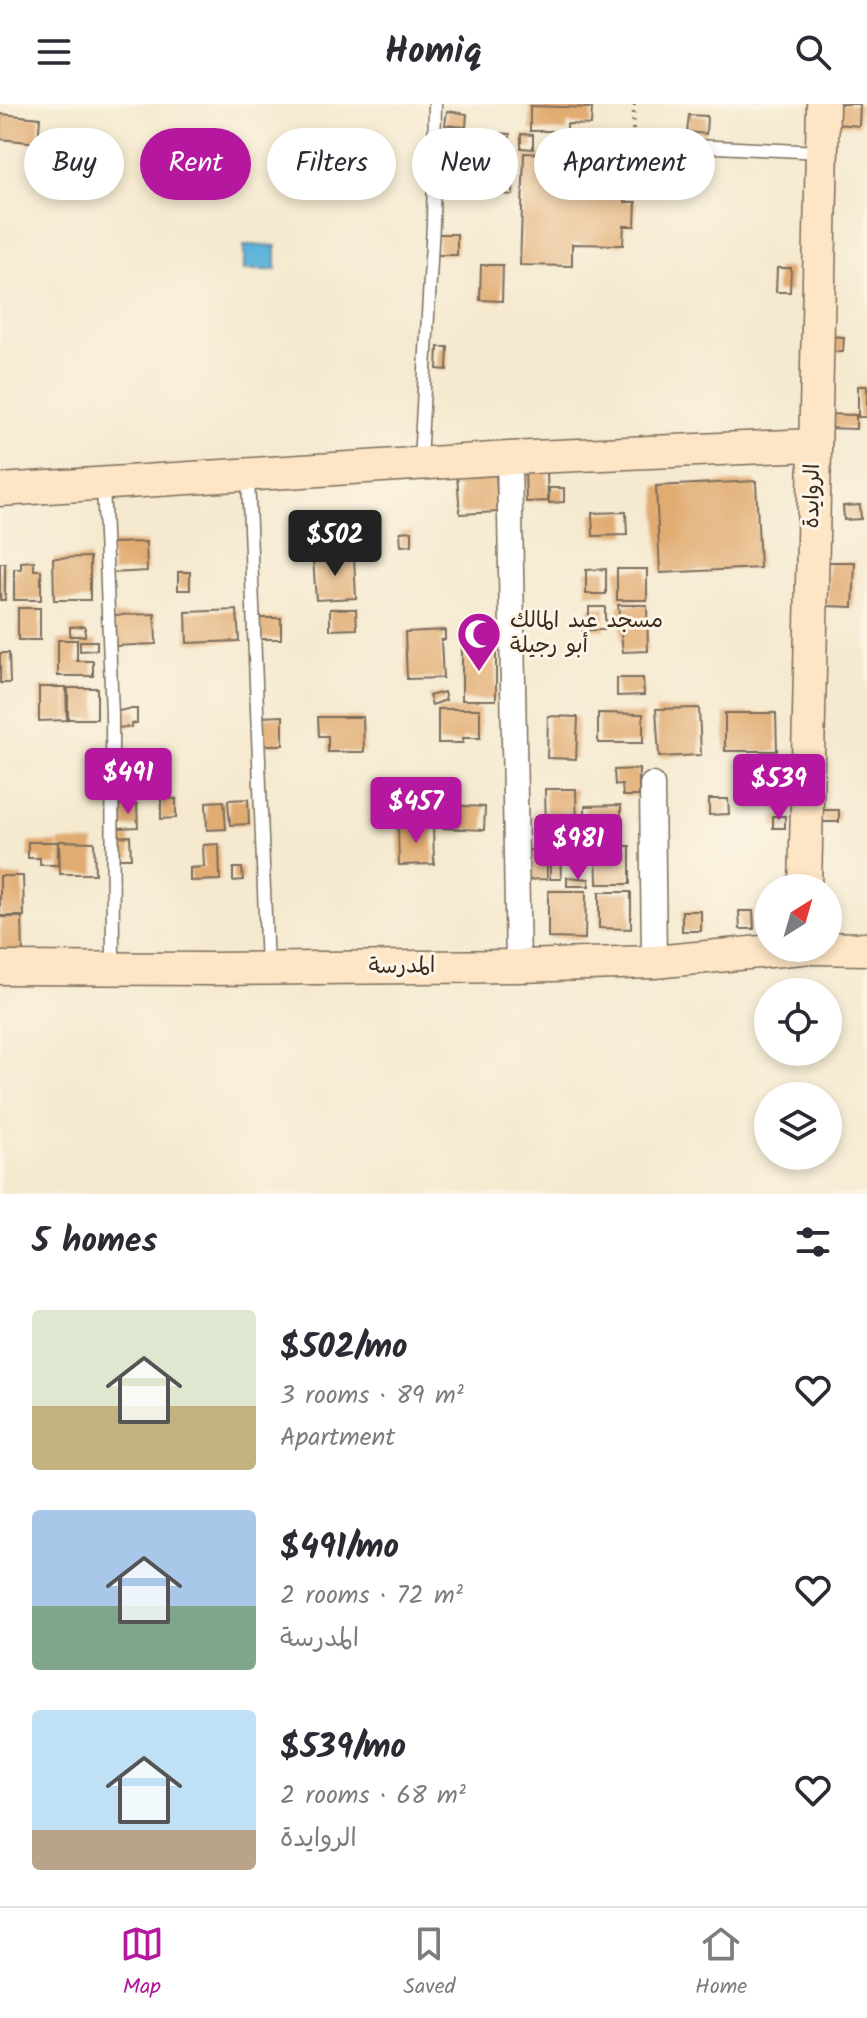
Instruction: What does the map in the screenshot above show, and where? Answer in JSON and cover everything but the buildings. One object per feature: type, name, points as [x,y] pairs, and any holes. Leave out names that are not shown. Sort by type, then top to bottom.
[{"type":"street","name":"الروايدة","points":[[805,874],[823,104]]},
{"type":"street","points":[[0,490],[509,458],[814,445]]},
{"type":"street","points":[[509,458],[518,966]]},
{"type":"street","points":[[652,785],[654,962]]},
{"type":"street","points":[[842,949],[867,949]]},
{"type":"street","name":"المدرسة","points":[[0,968],[518,966],[654,962],[754,953]]},
{"type":"lane","points":[[420,464],[433,224],[435,104]]},
{"type":"lane","points":[[715,147],[821,152]]},
{"type":"lane","points":[[248,476],[267,968]]},
{"type":"lane","points":[[103,483],[112,714],[113,968]]},
{"type":"path","points":[[633,128],[634,104]]},
{"type":"water","points":[[244,245],[276,246],[276,270],[244,270]]},
{"type":"place","name":"مسجد عبد المالك أبو رجيلة","points":[[479,673]]}]
